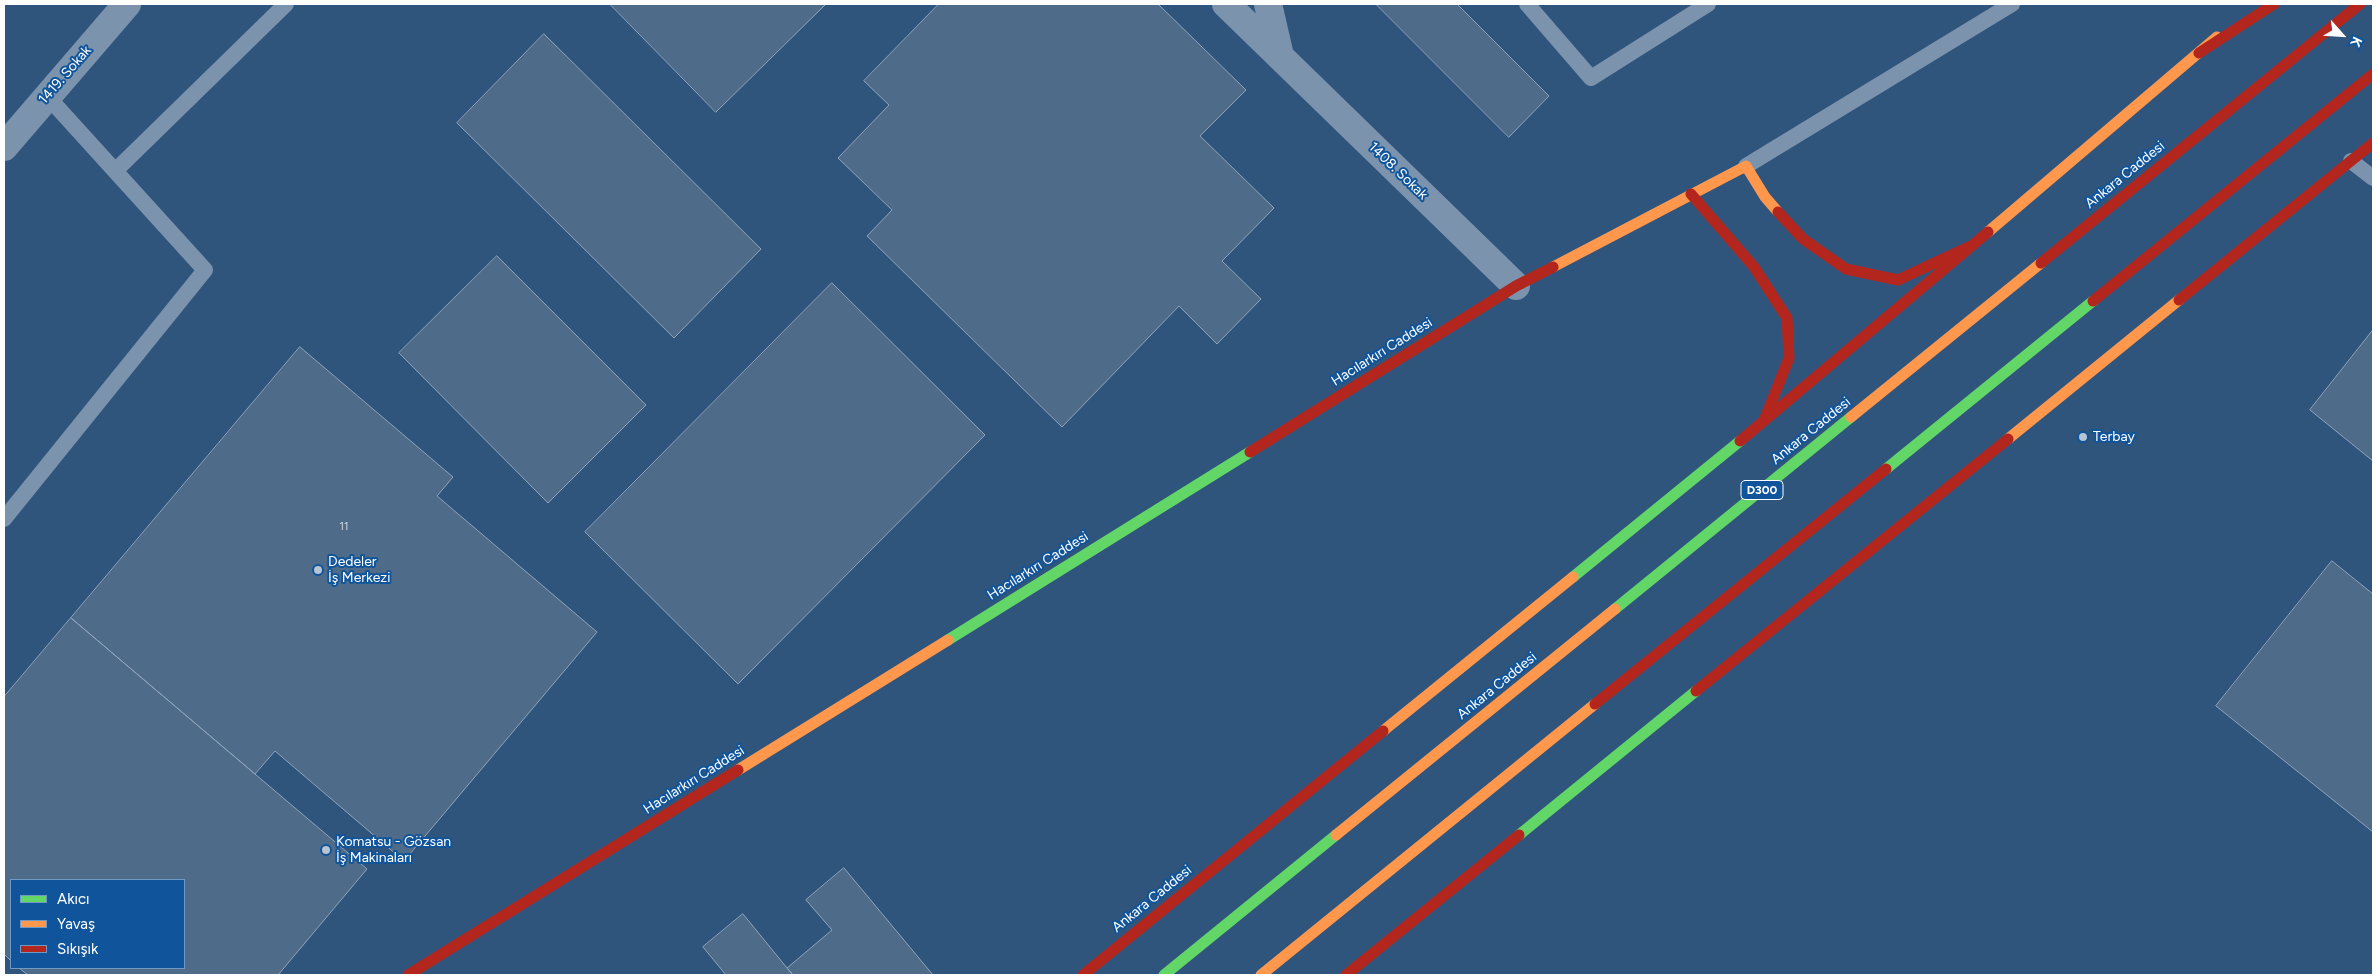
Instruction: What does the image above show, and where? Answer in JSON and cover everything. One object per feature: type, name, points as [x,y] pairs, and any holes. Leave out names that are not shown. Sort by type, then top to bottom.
[{"type":"main road","name":"Ankara Caddesi","points":[[1083,975],[1764,422],[2257,4]]},
{"type":"main road","points":[[2199,53],[2274,4]]},
{"type":"main road","name":"Ankara Caddesi","points":[[1164,975],[2360,4]]},
{"type":"main road","points":[[1261,975],[2373,74]]},
{"type":"main road","points":[[1346,975],[2373,143]]},
{"type":"main road","name":"Hacılarkırı Caddesi","points":[[408,975],[1516,286],[1746,166]]},
{"type":"main road","points":[[1746,166],[1765,197],[1803,239],[1846,269],[1898,280],[1973,245]]},
{"type":"main road","points":[[1691,194],[1754,267],[1787,318],[1788,358],[1764,422]]},
{"type":"street","name":"1419. Sokak","points":[[4,147],[127,4]]},
{"type":"street","name":"1408. Sokak","points":[[1226,4],[1516,286]]},
{"type":"street","points":[[1268,4],[1280,56]]},
{"type":"lane","points":[[115,171],[286,4]]},
{"type":"lane","points":[[1526,4],[1591,78],[1708,4]]},
{"type":"lane","points":[[1746,166],[2012,4]]},
{"type":"lane","points":[[4,519],[204,270],[48,96]]},
{"type":"lane","points":[[2351,161],[2373,178]]},
{"type":"building","points":[[610,4],[826,4],[716,112]]},
{"type":"building","points":[[939,4],[1158,4],[1246,90],[1200,136],[1274,208],[1222,261],[1261,299],[1217,344],[1179,306],[1062,427],[867,236],[892,210],[838,158],[889,105],[864,81]]},
{"type":"building","points":[[1376,4],[1457,4],[1549,96],[1509,137]]},
{"type":"building","points":[[544,34],[761,249],[674,338],[457,123]]},
{"type":"building","points":[[497,256],[646,405],[548,503],[399,353]]},
{"type":"building","points":[[832,283],[985,435],[738,684],[585,532]]},
{"type":"building","points":[[2373,330],[2373,461],[2310,410]]},
{"type":"building","name":"Dedeler İş Merkezi","points":[[300,347],[453,477],[437,496],[597,632],[404,861],[275,751],[255,774],[71,618]]},
{"type":"building","points":[[2332,561],[2373,594],[2373,832],[2216,706]]},
{"type":"building","points":[[71,618],[367,869],[278,975],[28,975],[20,969],[185,969],[185,879],[10,879],[10,960],[4,954],[4,697]]},
{"type":"building","points":[[844,868],[933,975],[793,975],[787,968],[832,930],[806,900]]},
{"type":"building","points":[[743,914],[793,975],[726,975],[703,947]]},
{"type":"traffic: fast","points":[[1886,469],[2093,301]]},
{"type":"traffic: fast","points":[[1615,609],[1851,417]]},
{"type":"traffic: fast","points":[[1573,577],[1740,441]]},
{"type":"traffic: fast","points":[[948,640],[1250,452]]},
{"type":"traffic: fast","points":[[1519,835],[1696,691]]},
{"type":"traffic: fast","points":[[1164,975],[1336,835]]},
{"type":"traffic: slow","points":[[1988,232],[2217,37]]},
{"type":"traffic: slow","points":[[1553,267],[1746,166],[1765,197],[1778,212]]},
{"type":"traffic: slow","points":[[1851,417],[2041,263]]},
{"type":"traffic: slow","points":[[2008,439],[2179,300]]},
{"type":"traffic: slow","points":[[1383,731],[1573,577]]},
{"type":"traffic: slow","points":[[1336,835],[1615,609]]},
{"type":"traffic: slow","points":[[738,770],[948,640]]},
{"type":"traffic: slow","points":[[1261,975],[1595,704]]},
{"type":"traffic: jam","points":[[2199,53],[2274,4]]},
{"type":"traffic: jam","points":[[2041,263],[2360,4]]},
{"type":"traffic: jam","points":[[2093,301],[2373,74]]},
{"type":"traffic: jam","points":[[2179,300],[2373,143]]},
{"type":"traffic: jam","points":[[1691,194],[1754,267],[1787,318],[1789,358],[1765,418]]},
{"type":"traffic: jam","points":[[1778,212],[1803,239],[1846,269],[1898,280],[1973,245]]},
{"type":"traffic: jam","points":[[1740,441],[1988,232]]},
{"type":"traffic: jam","points":[[1250,452],[1516,286],[1553,267]]},
{"type":"traffic: jam","points":[[1696,691],[2008,439]]},
{"type":"traffic: jam","points":[[1595,704],[1886,469]]},
{"type":"traffic: jam","points":[[1083,975],[1383,731]]},
{"type":"traffic: jam","points":[[408,975],[738,770]]},
{"type":"traffic: jam","points":[[1346,975],[1519,835]]},
{"type":"place","name":"Terbay","points":[[2083,437]]},
{"type":"place","name":"Dedeler İş Merkezi","points":[[318,570]]},
{"type":"place","name":"Komatsu - Gözsan İş Makinaları","points":[[326,850]]}]
